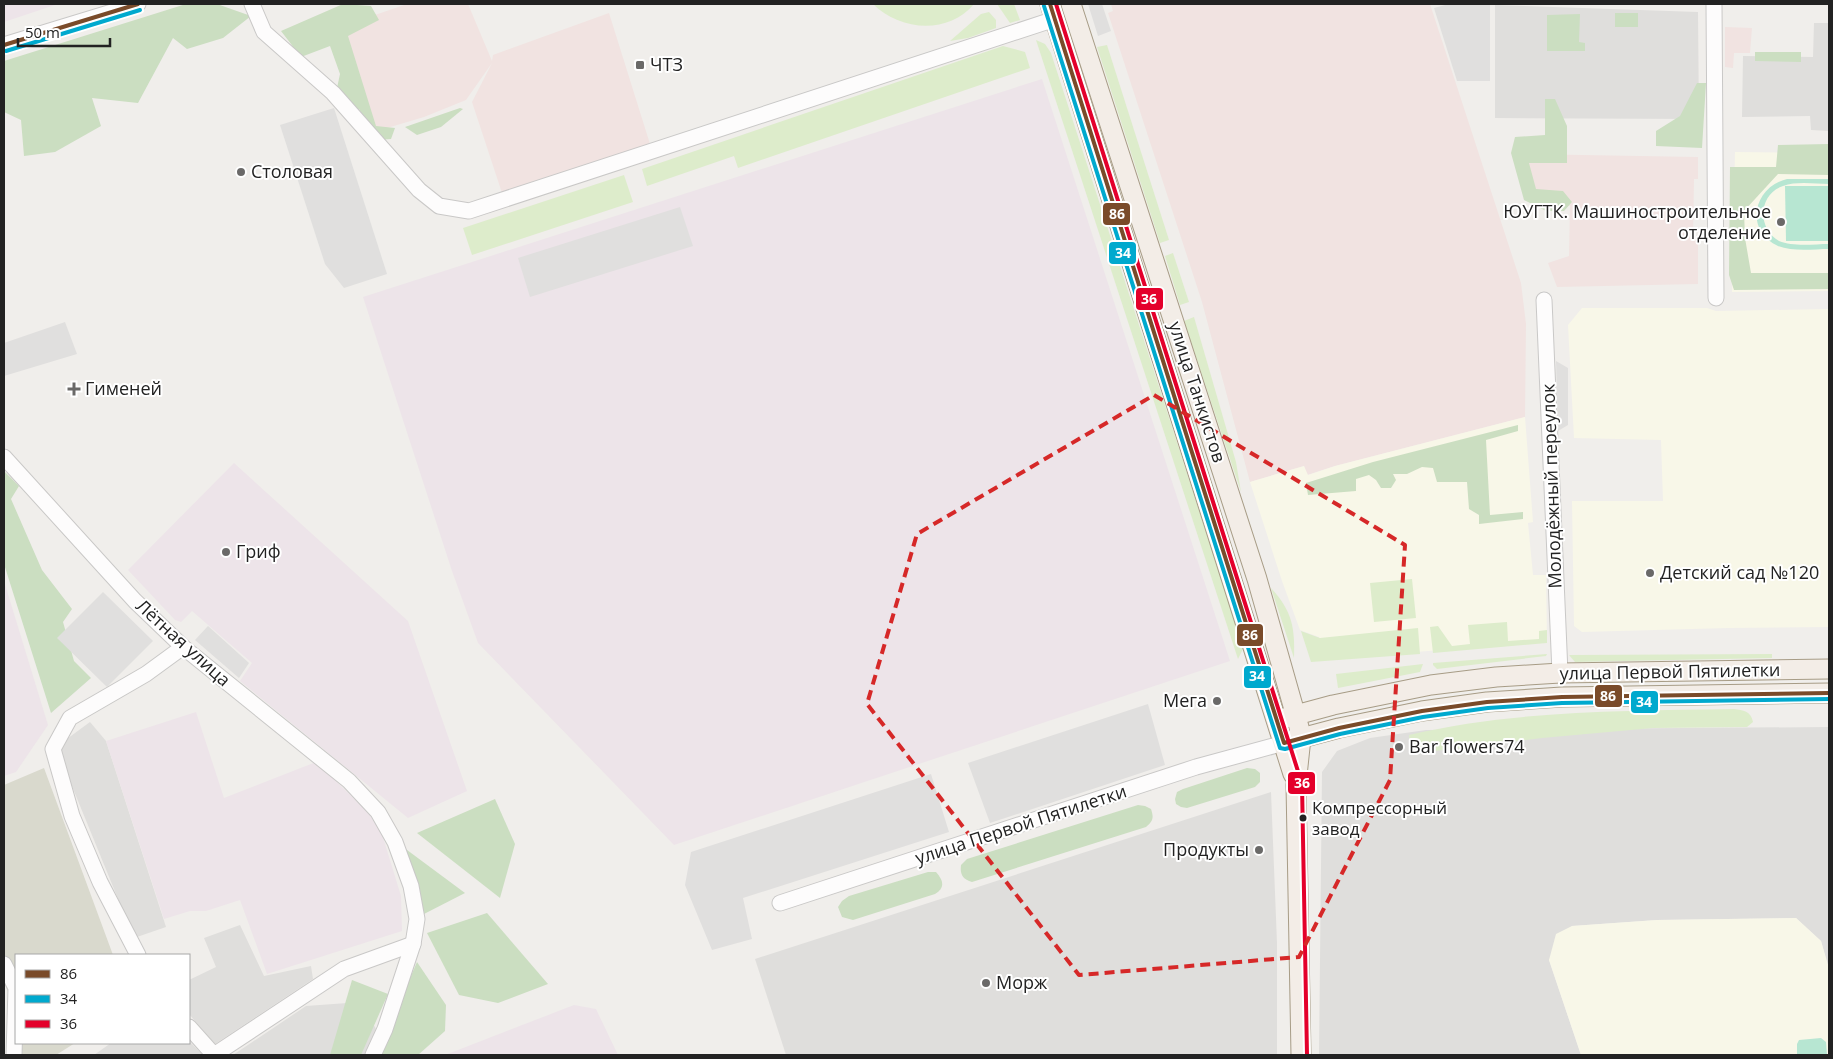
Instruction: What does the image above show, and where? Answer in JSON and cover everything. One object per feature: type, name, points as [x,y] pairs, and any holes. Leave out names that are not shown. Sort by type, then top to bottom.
[{"type":"main road","points":[[1052,12],[1072,8]]},
{"type":"main road","name":"улица Танкистов","points":[[1072,8],[1257,579],[1296,714],[1292,741],[1296,785],[1301,1055]]},
{"type":"main road","name":"улица Танкистов","points":[[1052,12],[1277,721],[1292,741]]},
{"type":"main road","name":"улица Первой Пятилетки","points":[[1277,721],[1296,714],[1333,705],[1431,685],[1496,677],[1560,673],[1829,670]]},
{"type":"main road","name":"улица Первой Пятилетки","points":[[1292,741],[1422,711],[1487,702],[1562,697],[1829,693]]},
{"type":"street","points":[[4,45],[138,4]]},
{"type":"street","points":[[252,4],[264,32],[333,93],[419,190],[439,206],[469,211],[1052,12]]},
{"type":"street","points":[[1714,4],[1716,298]]},
{"type":"street","name":"Молодёжный переулок","points":[[1544,300],[1560,673]]},
{"type":"street","name":"Лётная улица","points":[[4,457],[135,602],[183,647],[349,781],[378,812],[395,842],[411,886],[417,920],[413,944],[385,1029],[373,1055]]},
{"type":"street","points":[[137,954],[100,882],[72,816],[53,749],[70,718],[146,674],[183,647]]},
{"type":"street","points":[[1263,748],[1277,721]]},
{"type":"street","name":"улица Первой Пятилетки","points":[[780,903],[1196,767],[1292,741]]},
{"type":"street","points":[[190,1028],[214,1055],[344,969],[413,944]]},
{"type":"street","points":[[4,964],[15,986]]},
{"type":"street","points":[[14,1055],[15,1022]]},
{"type":"highlighted area","points":[[1154,395],[1405,545],[1390,780],[1299,957],[1079,975],[867,704],[917,534]]},
{"type":"shaded area","points":[[4,4],[58,4],[4,22]]},
{"type":"shaded area","points":[[407,4],[468,4],[492,61],[493,55],[609,13],[650,144],[502,193],[472,102],[492,63],[466,100],[424,117],[377,131],[340,27]]},
{"type":"shaded area","points":[[1088,4],[1102,4],[1111,31],[1098,36]]},
{"type":"shaded area","points":[[1111,4],[1430,4],[1521,283],[1526,324],[1525,417],[1307,475],[1304,466],[1250,482],[1202,302],[1108,13],[1113,11]]},
{"type":"shaded area","points":[[1449,4],[1490,4],[1490,81],[1457,81],[1434,8]]},
{"type":"shaded area","points":[[1495,5],[1698,12],[1699,119],[1495,118]]},
{"type":"shaded area","points":[[1814,23],[1829,23],[1829,131],[1811,130],[1810,116],[1742,117],[1743,56],[1813,57]]},
{"type":"shaded area","points":[[1725,27],[1752,28],[1750,53],[1734,53],[1733,68],[1725,67]]},
{"type":"shaded area","points":[[1042,79],[1230,661],[674,845],[478,643],[452,571],[363,297]]},
{"type":"shaded area","points":[[334,108],[387,274],[344,288],[325,264],[280,125]]},
{"type":"shaded area","name":"ЮУГТК. Машиностроительное отделение","points":[[1735,152],[1829,153],[1829,291],[1732,292]]},
{"type":"shaded area","points":[[1518,154],[1698,157],[1698,179],[1694,179],[1693,238],[1698,239],[1698,284],[1557,287],[1548,263],[1569,256],[1570,206],[1532,199]]},
{"type":"shaded area","points":[[680,207],[693,246],[530,297],[518,258]]},
{"type":"shaded area","points":[[1582,308],[1707,308],[1716,311],[1829,309],[1829,627],[1582,632],[1574,626],[1572,501],[1663,501],[1661,440],[1574,438],[1568,325]]},
{"type":"shaded area","points":[[65,322],[77,354],[4,376],[4,343]]},
{"type":"shaded area","points":[[1556,361],[1568,368],[1568,425],[1558,431]]},
{"type":"shaded area","points":[[1525,417],[1533,522],[1528,523],[1533,575],[1546,575],[1547,641],[1321,660],[1319,637],[1300,630],[1250,482],[1304,466],[1308,475],[1335,466]]},
{"type":"shaded area","points":[[234,463],[408,621],[467,791],[408,818],[240,681],[252,663],[192,611],[181,622],[175,620],[128,570]]},
{"type":"shaded area","points":[[4,581],[48,725],[16,772],[4,776]]},
{"type":"shaded area","points":[[103,592],[153,641],[107,687],[57,638]]},
{"type":"shaded area","points":[[208,626],[249,663],[239,678],[195,640]]},
{"type":"shaded area","points":[[1148,704],[1165,765],[990,823],[968,763]]},
{"type":"shaded area","points":[[196,712],[224,798],[316,762],[367,811],[382,834],[401,896],[402,931],[267,974],[240,900],[206,911],[190,911],[164,919],[106,741]]},
{"type":"shaded area","points":[[90,722],[106,741],[166,927],[134,938],[56,747]]},
{"type":"shaded area","points":[[1829,727],[1829,971],[1821,941],[1796,918],[1657,920],[1572,926],[1549,960],[1581,1055],[1319,1055],[1322,772],[1337,751],[1370,738],[1426,730]]},
{"type":"shaded area","points":[[44,768],[113,954],[15,954],[15,1044],[73,1044],[56,1055],[7,1055],[10,996],[4,983],[4,785]]},
{"type":"shaded area","points":[[931,774],[949,832],[743,898],[752,939],[712,950],[685,885],[691,852]]},
{"type":"shaded area","points":[[1271,792],[1277,943],[1277,1055],[786,1055],[755,959]]},
{"type":"shaded area","points":[[1796,918],[1821,941],[1829,968],[1829,1055],[1581,1055],[1549,960],[1556,934],[1572,926],[1657,920]]},
{"type":"shaded area","points":[[240,925],[264,976],[311,966],[313,979],[215,1044],[190,1015],[190,980],[216,967],[204,938]]},
{"type":"shaded area","points":[[361,1002],[376,1029],[365,1055],[233,1055],[306,1006]]},
{"type":"shaded area","points":[[574,1005],[596,1009],[618,1055],[445,1055]]},
{"type":"shaded area","points":[[190,1042],[203,1055],[94,1055],[110,1044],[190,1044]]},
{"type":"green space","points":[[186,4],[217,4],[251,16],[223,38],[187,49],[173,38],[138,103],[92,98],[101,126],[55,152],[24,156],[21,120],[4,112],[4,61]]},
{"type":"green space","points":[[343,4],[371,6],[379,20],[348,36],[376,126],[395,128],[391,139],[378,140],[371,133],[359,109],[354,111],[337,88],[340,74],[330,46],[301,57],[281,31]]},
{"type":"green space","points":[[873,4],[974,4],[963,14],[951,21],[938,25],[924,26],[897,20]]},
{"type":"green space","points":[[997,4],[1014,4],[1020,20],[1010,23]]},
{"type":"green space","points":[[989,12],[996,20],[996,28],[968,38],[950,41],[981,14]]},
{"type":"green space","points":[[1615,13],[1638,13],[1638,27],[1615,27]]},
{"type":"green space","points":[[1580,14],[1579,42],[1585,43],[1585,51],[1547,51],[1547,15]]},
{"type":"green space","points":[[1036,40],[1045,44],[1051,53],[1241,640],[1243,649],[1238,659]]},
{"type":"green space","points":[[1107,45],[1169,240],[1160,243],[1097,47]]},
{"type":"green space","points":[[1003,46],[1025,52],[1030,68],[738,168],[734,156],[647,186],[642,169]]},
{"type":"green space","points":[[1755,52],[1801,52],[1801,62],[1755,61]]},
{"type":"green space","points":[[1697,83],[1706,83],[1702,148],[1656,146],[1656,131],[1680,116]]},
{"type":"green space","points":[[1545,99],[1555,99],[1567,126],[1567,163],[1529,163],[1536,189],[1563,191],[1572,202],[1564,211],[1546,211],[1524,200],[1511,153],[1515,137],[1545,135]]},
{"type":"green space","points":[[460,108],[463,109],[441,127],[417,135],[405,127]]},
{"type":"green space","points":[[1829,144],[1829,175],[1778,174],[1744,211],[1745,238],[1751,273],[1829,273],[1829,289],[1734,290],[1729,275],[1730,167],[1776,167],[1778,145]]},
{"type":"green space","points":[[624,175],[633,202],[472,255],[463,228]]},
{"type":"green space","points":[[1787,179],[1829,179],[1829,184],[1794,184],[1775,190],[1769,196],[1763,212],[1767,228],[1772,236],[1779,241],[1797,245],[1829,244],[1829,249],[1797,250],[1784,248],[1767,239],[1760,230],[1757,210],[1760,200],[1766,191],[1775,184]]},
{"type":"green space","points":[[1785,186],[1829,186],[1829,241],[1786,241]]},
{"type":"green space","points":[[1173,253],[1189,302],[1180,305],[1165,256]]},
{"type":"green space","points":[[1194,317],[1236,462],[1241,492],[1184,321]]},
{"type":"green space","points":[[1518,425],[1518,431],[1486,440],[1490,515],[1523,512],[1523,519],[1479,524],[1479,515],[1469,509],[1467,482],[1437,482],[1433,468],[1422,467],[1407,474],[1393,474],[1396,480],[1391,488],[1381,488],[1376,480],[1369,475],[1356,479],[1356,491],[1308,495],[1306,483],[1373,462]]},
{"type":"green space","points":[[4,471],[19,486],[11,499],[42,570],[72,609],[63,622],[74,661],[91,678],[51,713],[4,564]]},
{"type":"green space","points":[[1412,579],[1416,618],[1374,622],[1370,583]]},
{"type":"green space","points":[[1271,588],[1284,604],[1291,620],[1294,637],[1294,658]]},
{"type":"green space","points":[[1507,622],[1508,641],[1539,639],[1539,631],[1547,630],[1547,643],[1433,653],[1430,627],[1438,626],[1452,646],[1470,644],[1468,625]]},
{"type":"green space","points":[[1418,628],[1420,654],[1311,662],[1301,631],[1320,638]]},
{"type":"green space","points":[[1547,654],[1546,656],[1437,669],[1433,665],[1433,663]]},
{"type":"green space","points":[[1772,654],[1772,658],[1575,662],[1569,655]]},
{"type":"green space","points":[[1423,664],[1420,672],[1338,688],[1336,674]]},
{"type":"green space","points":[[1734,709],[1748,713],[1753,722],[1747,727],[1653,728],[1542,738],[1410,754],[1409,735],[1489,721],[1570,713]]},
{"type":"green space","points":[[1247,768],[1255,769],[1260,773],[1260,782],[1255,787],[1187,808],[1176,804],[1177,792]]},
{"type":"green space","points":[[495,799],[515,844],[500,898],[417,833]]},
{"type":"green space","points":[[1138,805],[1151,809],[1152,819],[1146,827],[972,882],[961,874],[961,865],[967,859]]},
{"type":"green space","points":[[403,847],[465,893],[424,914]]},
{"type":"green space","points":[[928,872],[936,872],[942,881],[942,887],[935,894],[853,920],[842,917],[838,907],[849,896]]},
{"type":"green space","points":[[487,913],[548,984],[498,1003],[459,995],[427,933]]},
{"type":"green space","points":[[417,962],[446,1005],[445,1031],[418,1055],[377,1055]]},
{"type":"green space","points":[[352,980],[388,994],[361,1055],[330,1055]]},
{"type":"green space","points":[[1821,1038],[1826,1042],[1827,1055],[1797,1055],[1799,1040]]},
{"type":"transit line","name":"86","points":[[4,45],[138,4]]},
{"type":"transit line","name":"86","points":[[1050,4],[1284,743],[1339,728],[1422,711],[1487,702],[1562,697],[1829,693]]},
{"type":"transit line","name":"36","points":[[1056,4],[1302,784],[1307,1055]]},
{"type":"transit line","name":"34","points":[[1044,6],[1280,748],[1285,749],[1340,734],[1423,717],[1488,708],[1562,703],[1829,699]]},
{"type":"transit line","name":"34","points":[[6,51],[140,10]]},
{"type":"place","name":"ЧТЗ","points":[[640,65]]},
{"type":"place","name":"Столовая","points":[[241,172]]},
{"type":"place","name":"ЮУГТК. Машиностроительное отделение","points":[[1781,222]]},
{"type":"place","name":"Гименей","points":[[74,389]]},
{"type":"place","name":"Гриф","points":[[226,552]]},
{"type":"place","name":"Детский сад №120","points":[[1650,573]]},
{"type":"place","name":"Мега","points":[[1217,701]]},
{"type":"place","name":"Bar flowers74","points":[[1399,747]]},
{"type":"place","name":"Компрессорный завод","points":[[1303,818]]},
{"type":"place","name":"Продукты","points":[[1259,850]]},
{"type":"place","name":"Морж","points":[[986,983]]}]
